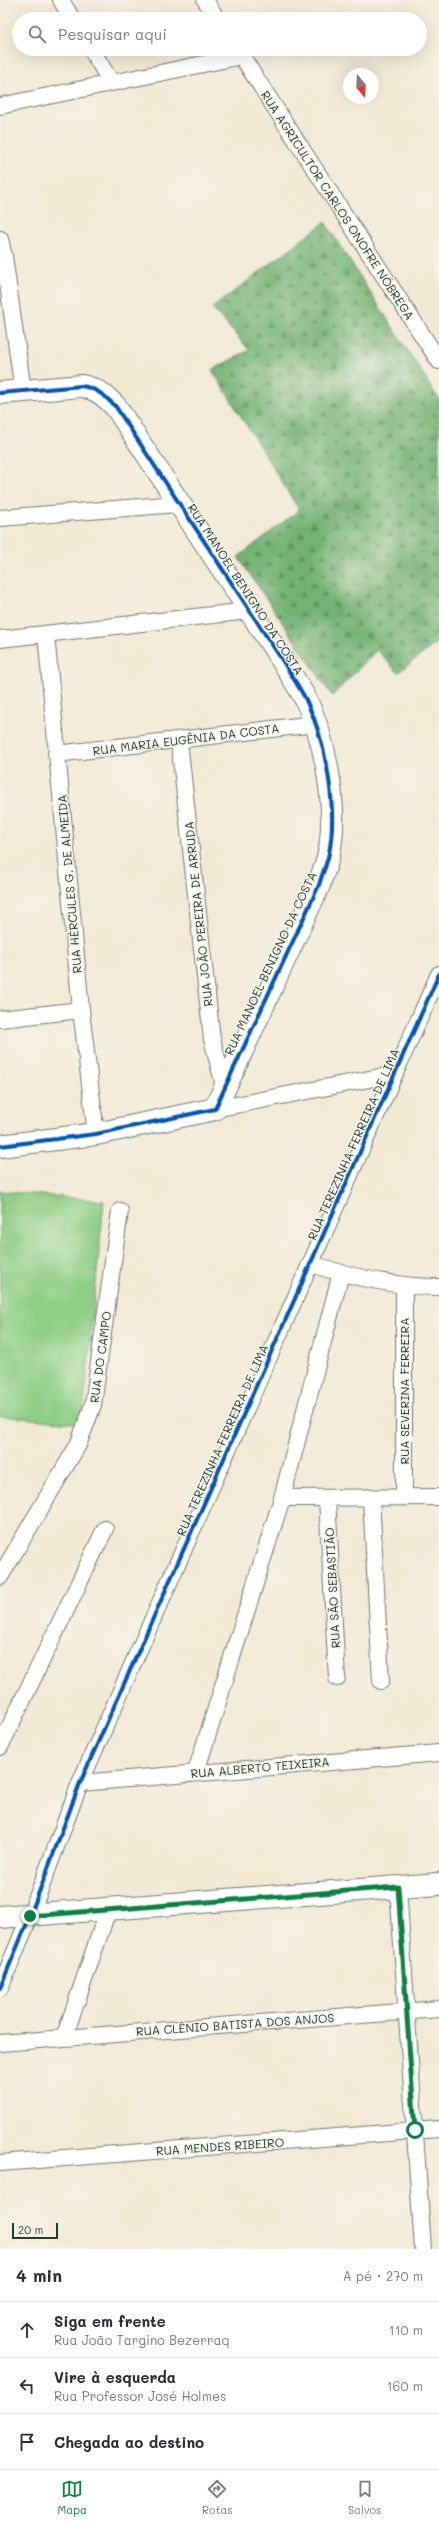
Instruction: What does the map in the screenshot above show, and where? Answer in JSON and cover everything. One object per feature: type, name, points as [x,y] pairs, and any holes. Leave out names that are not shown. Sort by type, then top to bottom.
[{"type":"street","points":[[61,0],[68,12]]},
{"type":"street","points":[[205,0],[213,12]]},
{"type":"street","points":[[95,56],[111,82]]},
{"type":"street","points":[[0,106],[226,56]]},
{"type":"street","name":"RUA AGRICULTOR CARLOS ONOFRE NÓBREGA","points":[[241,56],[439,361]]},
{"type":"street","points":[[0,239],[4,256],[23,391]]},
{"type":"street","name":"RUA MANOEL BENIGNO DA COSTA","points":[[0,393],[70,386],[94,388],[105,395],[133,432],[178,504],[288,670],[306,700],[315,724],[330,791],[332,826],[329,853],[319,885],[224,1086],[215,1109]]},
{"type":"street","points":[[0,518],[178,504]]},
{"type":"street","points":[[0,639],[248,611]]},
{"type":"street","name":"RUA HÉRCULES G. DE ALMEIDA","points":[[46,634],[81,1010],[96,1134]]},
{"type":"street","name":"RUA MARIA EUGÊNIA DA COSTA","points":[[56,754],[179,741],[315,724]]},
{"type":"street","name":"RUA JOÃO PEREIRA DE ARRUDA","points":[[179,741],[212,1039],[224,1086]]},
{"type":"street","points":[[438,976],[439,996]]},
{"type":"street","name":"RUA TEREZINHA FERREIRA DE LIMA","points":[[0,1988],[30,1916],[80,1782],[438,976]]},
{"type":"street","points":[[0,1019],[81,1010]]},
{"type":"street","points":[[0,1146],[96,1134],[395,1074]]},
{"type":"street","name":"RUA DO CAMPO","points":[[0,1577],[78,1445],[93,1405],[120,1210]]},
{"type":"street","points":[[311,1264],[341,1273],[404,1285],[439,1287]]},
{"type":"street","points":[[196,1772],[282,1498],[341,1273]]},
{"type":"street","name":"RUA SEVERINA FERREIRA","points":[[404,1285],[404,1497]]},
{"type":"street","points":[[371,1497],[381,1681]]},
{"type":"street","points":[[282,1498],[439,1497]]},
{"type":"street","name":"RUA SÃO SEBASTIÃO","points":[[327,1498],[337,1678]]},
{"type":"street","points":[[0,1747],[106,1529]]},
{"type":"street","name":"RUA ALBERTO TEIXEIRA","points":[[80,1782],[439,1753]]},
{"type":"street","points":[[0,1918],[439,1884]]},
{"type":"street","points":[[398,1887],[423,2249]]},
{"type":"street","points":[[64,2038],[108,1910]]},
{"type":"street","name":"RUA CLÊNIO BATISTA DOS ANJOS","points":[[0,2043],[439,2009]]},
{"type":"street","name":"RUA MENDES RIBEIRO","points":[[0,2163],[439,2129]]},
{"type":"green space","points":[[325,222],[439,399],[439,641],[398,673],[377,650],[332,696],[238,557],[299,510],[212,370],[249,350],[212,308]]},
{"type":"green space","points":[[0,1191],[104,1201],[82,1424],[0,1416]]},
{"type":"cycle path","points":[[0,393],[82,386],[93,389],[116,407],[304,695],[313,717],[324,755],[331,796],[332,816],[329,853],[319,885],[215,1109],[96,1134],[0,1146]]},
{"type":"cycle path","points":[[0,1988],[30,1916],[80,1783],[439,974]]},
{"type":"route","points":[[30,1916],[398,1887],[415,2130]]}]
